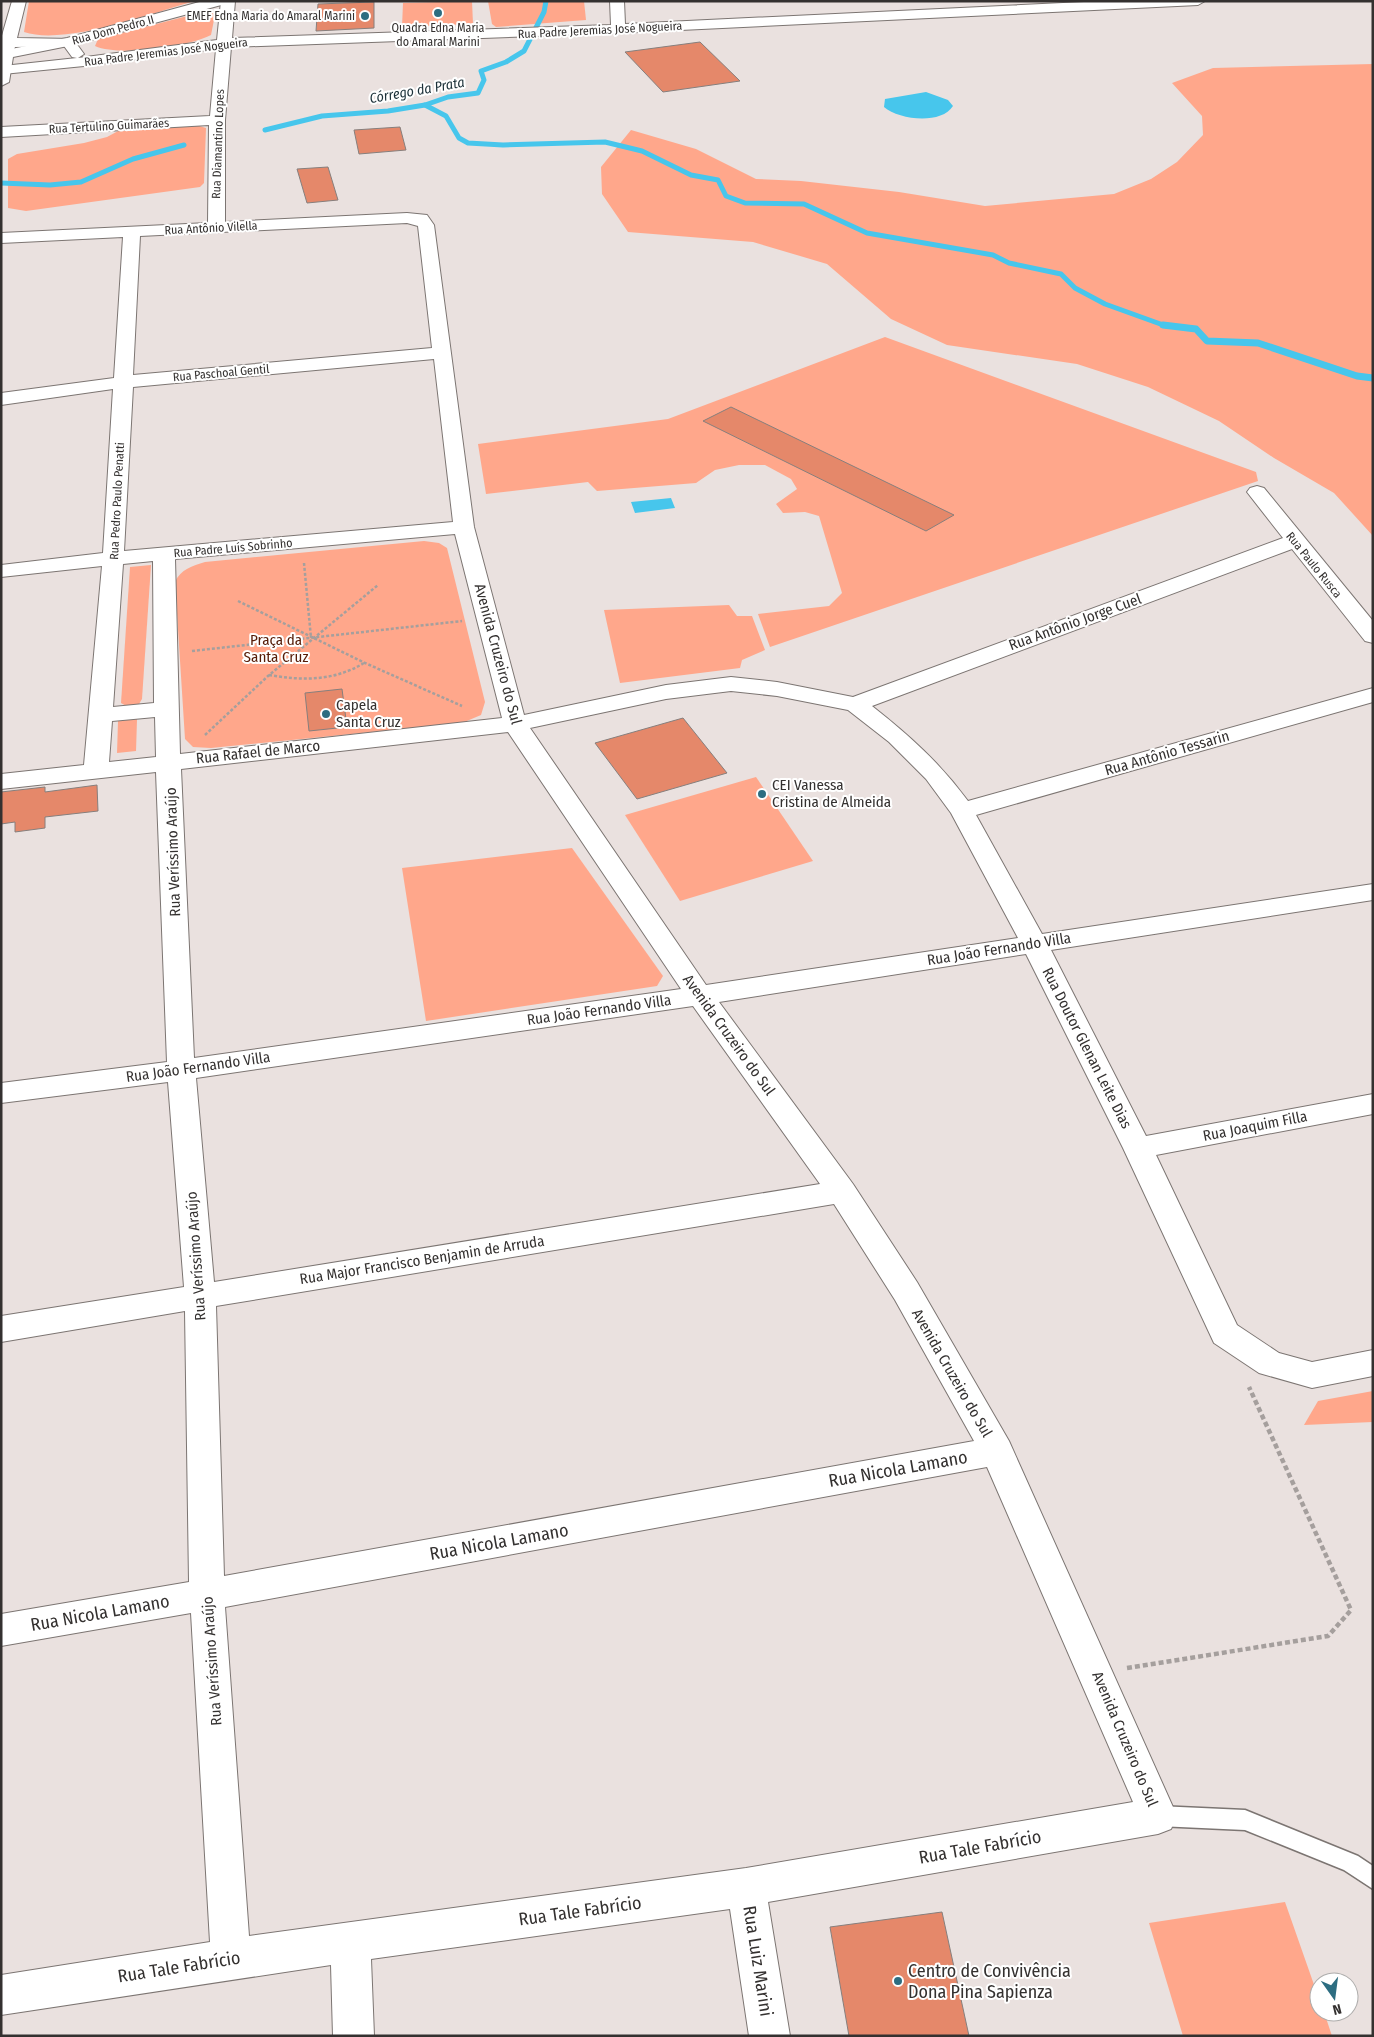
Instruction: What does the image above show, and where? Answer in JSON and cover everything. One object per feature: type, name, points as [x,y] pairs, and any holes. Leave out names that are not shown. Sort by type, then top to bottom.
[{"type":"street","points":[[2,76],[5,48],[19,1]]},
{"type":"street","name":"Rua Dom Pedro II","points":[[5,48],[68,42],[220,1]]},
{"type":"street","name":"Rua Diamantino Lopes","points":[[216,228],[217,120],[228,1]]},
{"type":"street","points":[[616,1],[618,29]]},
{"type":"street","points":[[854,1],[863,18]]},
{"type":"street","name":"Rua Padre Jeremias José Nogueira","points":[[2,76],[84,62],[225,43],[564,32],[863,18],[1094,4],[1198,1]]},
{"type":"street","points":[[68,42],[84,62]]},
{"type":"street","name":"Rua Tertulino Guimarães","points":[[1,132],[217,120]]},
{"type":"street","name":"Rua Antônio Vilella","points":[[1,238],[407,218],[421,219]]},
{"type":"street","name":"Avenida Cruzeiro do Sul","points":[[421,219],[426,224],[464,527],[514,724],[700,996],[842,1192],[906,1291],[997,1451],[1158,1816]]},
{"type":"street","name":"Rua Pedro Paulo Penatti","points":[[96,770],[102,715],[113,558],[132,232]]},
{"type":"street","name":"Rua Paschoal Gentil","points":[[1,399],[124,382],[441,353]]},
{"type":"street","name":"Rua Paulo Rusca","points":[[1257,492],[1294,541],[1373,636]]},
{"type":"street","name":"Rua Padre Luís Sobrinho","points":[[1,571],[113,558],[464,527]]},
{"type":"street","name":"Rua Antônio Jorge Cuel","points":[[855,704],[1294,541]]},
{"type":"street","name":"Rua Veríssimo Araújo","points":[[164,554],[166,709],[170,762],[181,1071],[200,1296],[207,1595],[230,1959]]},
{"type":"street","name":"Rua Doutor Glenan Leite Dias","points":[[514,724],[666,692],[731,684],[777,689],[855,704],[897,736],[935,774],[962,811],[1034,943],[1138,1148],[1225,1334]]},
{"type":"street","name":"Rua Antônio Tessarin","points":[[962,811],[1373,695]]},
{"type":"street","points":[[102,715],[166,709]]},
{"type":"street","name":"Rua Rafael de Marco","points":[[1,782],[514,724]]},
{"type":"street","name":"Rua João Fernando Villa","points":[[1,1093],[181,1071],[700,996],[1373,892]]},
{"type":"street","name":"Rua Joaquim Filla","points":[[1138,1148],[1373,1104]]},
{"type":"street","name":"Rua Major Francisco Benjamin de Arruda","points":[[1,1329],[842,1192]]},
{"type":"street","points":[[1225,1334],[1270,1364],[1312,1375],[1373,1363]]},
{"type":"street","name":"Rua Nicola Lamano","points":[[1,1630],[207,1595],[997,1451]]},
{"type":"street","name":"Rua Tale Fabrício","points":[[1,1995],[230,1959],[350,1944],[746,1887],[1158,1816]]},
{"type":"street","name":"Rua Luiz Marini","points":[[746,1887],[770,2036]]},
{"type":"street","points":[[350,1944],[354,2036]]},
{"type":"lane","points":[[1158,1816],[1245,1820],[1350,1863],[1373,1879]]},
{"type":"path","points":[[303,562],[311,638]]},
{"type":"path","points":[[200,740],[311,638],[378,585]]},
{"type":"path","points":[[238,601],[364,663],[465,707]]},
{"type":"path","points":[[188,652],[465,621]]},
{"type":"path","points":[[269,675],[309,680],[344,673],[364,663]]},
{"type":"path","points":[[1096,1673],[1328,1636],[1351,1610],[1225,1334]]},
{"type":"green space","points":[[29,1],[195,1],[85,32],[41,35],[24,32]]},
{"type":"green space","name":"Quadra Edna Maria do Amaral Marini","points":[[472,1],[473,24],[402,27],[403,3]]},
{"type":"green space","points":[[488,1],[584,1],[586,20],[496,27],[492,24]]},
{"type":"green space","points":[[203,12],[215,15],[211,35],[200,39],[171,47],[136,51],[120,51],[95,46],[98,39]]},
{"type":"green space","points":[[1373,64],[1373,536],[1334,493],[1274,458],[1219,421],[1148,387],[1077,364],[947,345],[891,319],[827,264],[753,242],[628,232],[602,194],[601,167],[631,130],[696,149],[756,179],[801,181],[899,192],[985,206],[1114,194],[1151,179],[1177,162],[1203,135],[1202,116],[1172,83],[1213,68]]},
{"type":"green space","points":[[196,125],[206,128],[204,183],[200,187],[26,211],[8,208],[8,159],[17,154],[84,143],[107,137],[120,130]]},
{"type":"green space","points":[[885,337],[1256,472],[1258,481],[770,647],[758,614],[829,606],[842,593],[819,516],[805,512],[783,513],[776,504],[797,489],[791,479],[765,465],[739,465],[715,470],[696,483],[597,491],[588,482],[486,494],[478,444],[668,419]]},
{"type":"green space","name":"Praça da Santa Cruz","points":[[424,541],[439,543],[447,548],[485,702],[481,715],[462,723],[211,748],[193,747],[185,739],[175,582],[180,574],[191,567],[205,562]]},
{"type":"green space","points":[[151,565],[142,699],[139,704],[128,707],[121,703],[130,567]]},
{"type":"green space","points":[[729,605],[737,616],[752,616],[765,650],[742,660],[740,668],[620,683],[604,610]]},
{"type":"green space","points":[[137,719],[136,751],[117,753],[118,721]]},
{"type":"green space","points":[[756,777],[813,861],[680,901],[625,815]]},
{"type":"green space","points":[[572,848],[663,976],[657,986],[426,1021],[402,868]]},
{"type":"green space","points":[[1373,1391],[1373,1422],[1304,1425],[1318,1401]]},
{"type":"green space","points":[[1285,1902],[1310,1972],[1309,2022],[1327,2022],[1332,2036],[1183,2036],[1149,1923]]},
{"type":"water","points":[[926,92],[948,100],[953,106],[947,112],[930,118],[899,115],[884,107],[885,99]]},
{"type":"water","points":[[671,498],[675,508],[635,513],[631,502]]},
{"type":"building","points":[[374,2],[374,28],[316,31],[318,4]]},
{"type":"building","points":[[700,42],[740,81],[663,92],[625,52]]},
{"type":"building","points":[[400,127],[406,150],[359,154],[354,130]]},
{"type":"building","points":[[328,167],[338,200],[307,203],[297,169]]},
{"type":"building","points":[[731,407],[954,515],[926,531],[703,421]]},
{"type":"building","name":"Capela Santa Cruz","points":[[342,689],[347,727],[309,731],[305,693]]},
{"type":"building","points":[[683,718],[727,773],[637,799],[595,743]]},
{"type":"building","points":[[97,785],[98,811],[45,817],[45,828],[15,832],[15,822],[1,824],[1,792],[45,787],[45,792]]},
{"type":"building","name":"Centro de Convivência Dona Pina Sapienza","points":[[942,1912],[969,2036],[849,2036],[830,1927]]},
{"type":"waterway","name":"Córrego da Prata","points":[[425,105],[448,97],[478,93],[484,80],[481,71],[506,62],[524,51],[544,12],[546,1]]},
{"type":"waterway","name":"Córrego da Prata","points":[[265,130],[322,116],[388,111],[425,105]]},
{"type":"waterway","points":[[425,105],[446,116],[459,138],[468,143],[503,145],[605,142],[642,151],[691,175],[718,180],[726,196],[745,203],[804,204],[867,233],[993,255],[1009,263],[1061,274],[1075,288],[1105,304],[1163,325]]},
{"type":"waterway","name":"Córrego da Prata","points":[[1,183],[50,185],[81,182],[133,159],[184,145]]},
{"type":"waterway","points":[[1163,325],[1196,329],[1207,341],[1258,343],[1357,376],[1373,378]]},
{"type":"place","name":"Quadra Edna Maria do Amaral Marini","points":[[438,13]]},
{"type":"place","name":"EMEF Edna Maria do Amaral Marini","points":[[365,16]]},
{"type":"place","name":"Capela Santa Cruz","points":[[326,714]]},
{"type":"place","name":"CEI Vanessa Cristina de Almeida","points":[[762,794]]},
{"type":"place","name":"Centro de Convivência Dona Pina Sapienza","points":[[898,1981]]}]
